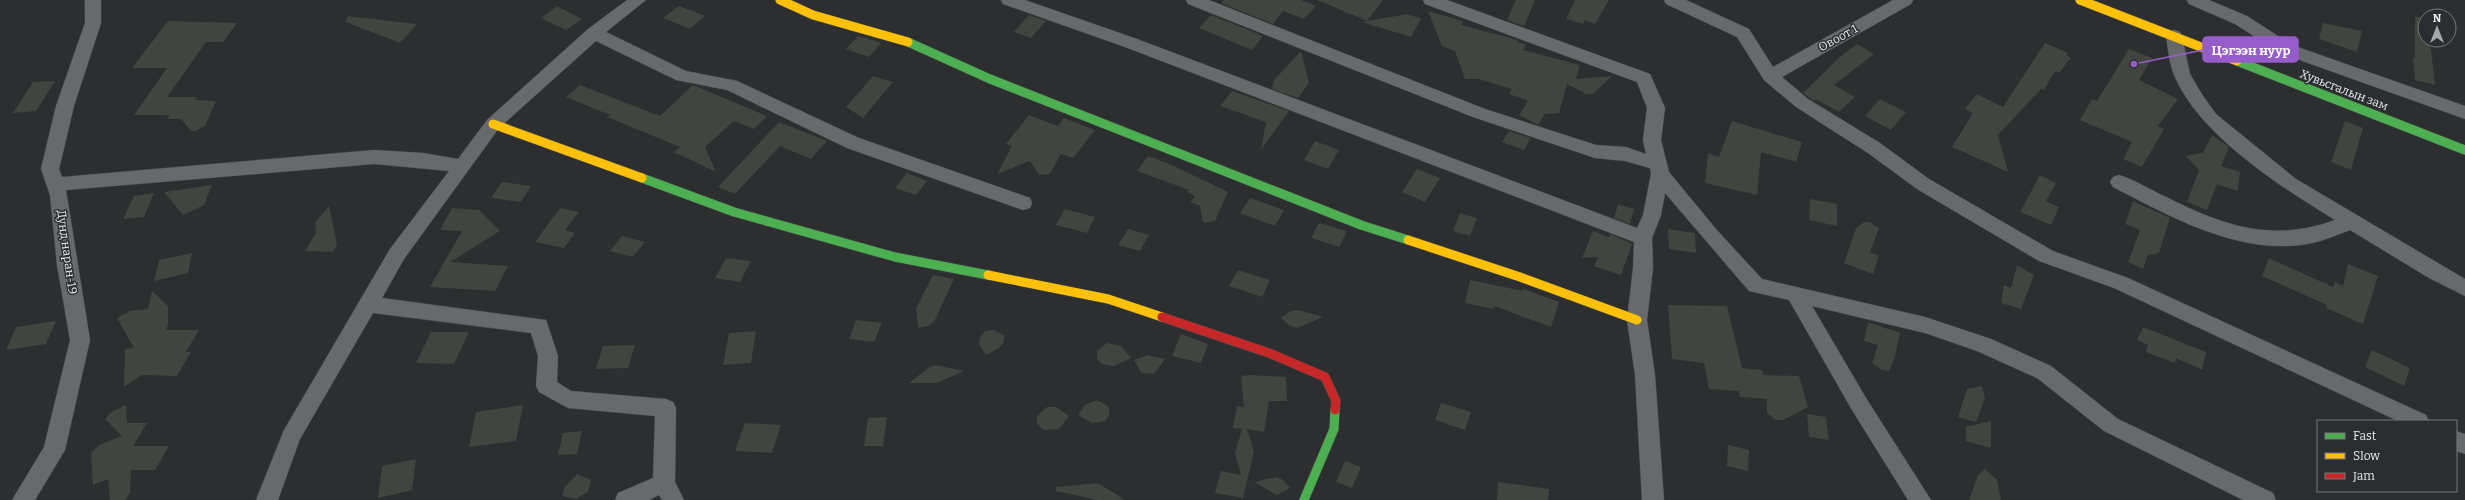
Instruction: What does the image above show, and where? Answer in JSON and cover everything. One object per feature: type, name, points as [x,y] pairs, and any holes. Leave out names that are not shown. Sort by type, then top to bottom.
[{"type":"street","name":"Дунд наран-19","points":[[23,500],[54,450],[80,340],[57,184],[50,169],[55,144],[93,23],[93,0]]},
{"type":"street","points":[[267,500],[291,436],[397,254],[462,166],[494,124],[594,33],[638,0]]},
{"type":"street","points":[[780,0],[814,15],[904,40],[990,79],[1361,225],[1520,278],[1637,320]]},
{"type":"street","points":[[1009,0],[1131,43],[1643,238]]},
{"type":"street","points":[[1194,0],[1479,113],[1595,152],[1626,154],[1659,169],[1708,234],[1756,286],[1925,324],[1984,345],[2044,372],[2111,425],[2265,500]]},
{"type":"street","points":[[1431,0],[1644,78],[1656,108],[1652,140],[1659,169],[1652,215],[1643,238],[1644,268],[1637,320],[1645,375],[1653,500]]},
{"type":"street","points":[[1672,0],[1744,33],[1770,76],[1802,103],[1874,148],[1923,184],[2046,256],[2121,283],[2417,420]]},
{"type":"street","name":"Овоот 1","points":[[1770,76],[1905,0]]},
{"type":"street","name":"Хувьсгалын зам","points":[[2080,0],[2465,150]]},
{"type":"street","points":[[2195,0],[2242,20],[2286,49],[2465,113]]},
{"type":"street","points":[[594,33],[682,76],[732,85],[853,143],[1023,203]]},
{"type":"street","points":[[2174,36],[2182,74],[2196,100],[2210,118],[2290,184],[2436,273],[2465,288]]},
{"type":"street","points":[[494,124],[734,212],[895,257],[1108,299],[1269,353],[1325,377],[1336,401],[1334,429],[1304,500]]},
{"type":"street","points":[[57,184],[374,157],[424,160],[462,166]]},
{"type":"street","points":[[2119,182],[2189,217],[2261,238],[2302,238],[2352,222]]},
{"type":"street","points":[[1795,294],[1859,404],[1920,500]]},
{"type":"street","points":[[368,304],[539,326],[548,356],[546,386],[568,399],[666,408],[669,492],[626,500]]},
{"type":"building","points":[[1224,0],[1301,0],[1316,6],[1304,19],[1283,11],[1273,24],[1221,3]]},
{"type":"building","points":[[1317,0],[1383,0],[1367,21]]},
{"type":"building","points":[[1516,0],[1535,0],[1524,26],[1507,20]]},
{"type":"building","points":[[1575,0],[1609,0],[1595,24],[1585,20],[1583,24],[1566,19]]},
{"type":"building","points":[[557,6],[582,19],[566,30],[541,18]]},
{"type":"building","points":[[679,6],[705,16],[690,29],[663,18]]},
{"type":"building","points":[[1428,11],[1463,21],[1461,25],[1518,40],[1517,42],[1526,44],[1523,50],[1580,65],[1576,79],[1612,76],[1593,94],[1586,94],[1567,84],[1559,113],[1545,114],[1538,125],[1519,115],[1528,101],[1509,94],[1512,89],[1478,79],[1465,79],[1455,51],[1442,46]]},
{"type":"building","points":[[1408,14],[1421,19],[1411,37],[1362,22]]},
{"type":"building","points":[[1029,15],[1046,21],[1031,38],[1014,32]]},
{"type":"building","points":[[1211,15],[1263,36],[1252,50],[1199,28]]},
{"type":"building","points":[[348,16],[417,24],[400,43],[346,22]]},
{"type":"building","points":[[2415,17],[2417,17],[2417,48],[2431,48],[2435,85],[2415,80],[2413,57],[2415,58]]},
{"type":"building","points":[[168,21],[237,23],[223,42],[206,42],[167,97],[197,97],[195,100],[216,101],[205,126],[196,131],[191,131],[181,119],[167,119],[170,115],[134,115],[167,68],[132,68]]},
{"type":"building","points":[[2323,23],[2362,31],[2357,52],[2319,39]]},
{"type":"building","points":[[858,36],[881,43],[869,57],[846,49]]},
{"type":"building","points":[[2045,43],[2068,53],[2066,55],[2071,58],[2059,73],[2055,71],[2044,90],[2041,89],[1998,135],[2008,172],[1952,147],[1973,113],[1965,109],[1977,94],[2003,107]]},
{"type":"building","points":[[1857,44],[1874,54],[1834,85],[1855,97],[1839,112],[1816,99],[1814,101],[1803,93],[1841,56]]},
{"type":"building","points":[[2129,49],[2152,58],[2139,80],[2178,99],[2158,126],[2164,129],[2142,167],[2123,159],[2132,142],[2080,120],[2092,99],[2097,101]]},
{"type":"building","points":[[1301,51],[1309,83],[1298,98],[1272,89],[1274,80]]},
{"type":"building","points":[[873,76],[893,82],[863,118],[846,107]]},
{"type":"building","points":[[55,81],[36,111],[13,113],[33,82]]},
{"type":"building","points":[[580,85],[660,116],[693,85],[767,116],[754,129],[734,121],[705,147],[716,172],[674,152],[680,147],[607,117],[610,115],[566,97]]},
{"type":"building","points":[[1232,91],[1289,111],[1261,150],[1266,122],[1220,106]]},
{"type":"building","points":[[1880,99],[1906,112],[1891,130],[1865,116]]},
{"type":"building","points":[[1029,115],[1058,126],[1064,118],[1095,130],[1073,158],[1061,154],[1050,174],[1039,175],[1030,161],[997,174],[1012,146],[1006,144]]},
{"type":"building","points":[[1732,121],[1802,142],[1796,162],[1761,152],[1757,195],[1705,183],[1708,153],[1719,157]]},
{"type":"building","points":[[2345,121],[2363,128],[2351,170],[2331,162]]},
{"type":"building","points":[[779,122],[827,141],[811,159],[780,146],[735,194],[718,187]]},
{"type":"building","points":[[1509,131],[1531,138],[1524,150],[1502,142]]},
{"type":"building","points":[[2212,135],[2229,147],[2221,166],[2240,172],[2238,191],[2217,184],[2207,210],[2187,202],[2199,170],[2186,156],[2203,153]]},
{"type":"building","points":[[1315,141],[1339,150],[1328,169],[1304,160]]},
{"type":"building","points":[[1148,156],[1172,165],[1228,192],[1215,221],[1203,223],[1200,206],[1190,202],[1195,196],[1187,192],[1189,190],[1137,171]]},
{"type":"building","points":[[1417,169],[1440,178],[1425,202],[1402,192]]},
{"type":"building","points":[[907,173],[927,181],[916,195],[895,188]]},
{"type":"building","points":[[2040,175],[2056,183],[2046,201],[2059,207],[2051,225],[2020,212]]},
{"type":"building","points":[[502,182],[531,186],[521,202],[491,198]]},
{"type":"building","points":[[212,185],[204,205],[183,215],[164,192]]},
{"type":"building","points":[[154,193],[144,217],[123,219],[134,196]]},
{"type":"building","points":[[1250,198],[1284,210],[1275,226],[1240,213]]},
{"type":"building","points":[[1810,199],[1837,204],[1837,226],[1809,220]]},
{"type":"building","points":[[2133,201],[2170,218],[2159,253],[2148,255],[2143,269],[2128,262],[2140,230],[2125,224]]},
{"type":"building","points":[[1618,204],[1634,209],[1630,224],[1614,218]]},
{"type":"building","points":[[329,206],[337,244],[333,252],[305,251],[316,233],[315,222]]},
{"type":"building","points":[[452,208],[479,210],[500,231],[450,262],[508,266],[495,291],[430,287],[462,231],[440,230]]},
{"type":"building","points":[[560,208],[579,212],[565,230],[575,233],[564,248],[535,242]]},
{"type":"building","points":[[1065,209],[1095,217],[1087,233],[1056,225]]},
{"type":"building","points":[[1460,213],[1477,218],[1470,236],[1453,231]]},
{"type":"building","points":[[1864,222],[1870,222],[1879,228],[1870,252],[1879,256],[1873,274],[1844,263],[1856,228]]},
{"type":"building","points":[[1319,223],[1347,231],[1339,247],[1311,238]]},
{"type":"building","points":[[1128,229],[1149,235],[1140,251],[1118,245]]},
{"type":"building","points":[[1668,229],[1695,233],[1696,253],[1669,249]]},
{"type":"building","points":[[1593,231],[1609,237],[1610,234],[1632,244],[1621,275],[1594,266],[1598,257],[1582,258]]},
{"type":"building","points":[[622,236],[645,242],[633,257],[610,251]]},
{"type":"building","points":[[192,253],[188,273],[154,281],[159,260]]},
{"type":"building","points":[[726,258],[751,261],[740,282],[715,278]]},
{"type":"building","points":[[2269,258],[2333,287],[2335,282],[2343,286],[2348,264],[2378,276],[2363,324],[2326,308],[2327,305],[2262,276]]},
{"type":"building","points":[[2017,265],[2034,275],[2021,309],[2001,303],[2004,285],[2011,288]]},
{"type":"building","points":[[1238,270],[1270,280],[1262,297],[1229,286]]},
{"type":"building","points":[[933,275],[954,279],[934,322],[928,326],[918,328],[916,308]]},
{"type":"building","points":[[1470,280],[1523,291],[1524,289],[1559,302],[1551,327],[1494,306],[1493,309],[1465,303]]},
{"type":"building","points":[[152,291],[168,306],[168,325],[166,330],[199,330],[186,352],[191,352],[177,376],[142,375],[124,387],[125,349],[134,348],[117,318],[130,311],[148,309]]},
{"type":"building","points":[[1668,305],[1727,306],[1742,368],[1762,370],[1764,375],[1799,376],[1808,407],[1783,420],[1776,420],[1767,413],[1767,399],[1740,397],[1739,391],[1709,389],[1704,363],[1672,359]]},
{"type":"building","points":[[1298,310],[1323,317],[1297,328],[1290,326],[1281,318],[1291,311]]},
{"type":"building","points":[[856,320],[882,323],[874,342],[849,339]]},
{"type":"building","points":[[56,321],[46,344],[6,350],[16,327]]},
{"type":"building","points":[[1868,322],[1900,333],[1895,357],[1889,371],[1882,370],[1872,363],[1878,345],[1864,341]]},
{"type":"building","points":[[2143,327],[2206,352],[2202,370],[2176,358],[2175,363],[2146,352],[2148,345],[2137,340]]},
{"type":"building","points":[[994,330],[1004,335],[1004,342],[999,348],[986,355],[979,344],[980,337],[985,331]]},
{"type":"building","points":[[756,331],[751,363],[723,365],[729,333]]},
{"type":"building","points":[[431,332],[469,332],[454,364],[416,363]]},
{"type":"building","points":[[1181,334],[1208,344],[1201,363],[1172,356]]},
{"type":"building","points":[[1107,343],[1121,346],[1131,358],[1114,366],[1102,364],[1097,359],[1097,351]]},
{"type":"building","points":[[635,345],[628,368],[596,369],[603,346]]},
{"type":"building","points":[[2372,350],[2410,368],[2404,386],[2365,367]]},
{"type":"building","points":[[1147,355],[1165,359],[1154,374],[1141,373],[1134,360]]},
{"type":"building","points":[[935,365],[964,371],[937,383],[909,383],[928,368]]},
{"type":"building","points":[[1251,375],[1286,377],[1287,401],[1269,401],[1264,432],[1247,429],[1254,452],[1243,498],[1215,493],[1221,471],[1241,475],[1235,453],[1242,429],[1233,428],[1237,406],[1244,407],[1241,376]]},
{"type":"building","points":[[1982,386],[1985,398],[1976,422],[1958,417],[1967,389]]},
{"type":"building","points":[[1097,400],[1108,406],[1110,414],[1105,421],[1092,423],[1078,415],[1085,405]]},
{"type":"building","points":[[1441,403],[1471,412],[1465,430],[1435,420]]},
{"type":"building","points":[[126,405],[127,423],[147,423],[133,446],[169,446],[155,470],[131,470],[130,493],[125,500],[110,500],[108,479],[93,485],[91,453],[99,445],[122,436],[105,419],[111,412]]},
{"type":"building","points":[[523,405],[516,441],[469,447],[476,412]]},
{"type":"building","points":[[1047,407],[1056,407],[1069,416],[1059,429],[1044,430],[1037,424],[1037,416]]},
{"type":"building","points":[[1807,414],[1826,417],[1829,440],[1809,437]]},
{"type":"building","points":[[887,417],[883,446],[864,446],[868,418]]},
{"type":"building","points":[[1991,421],[1991,448],[1966,441],[1966,427]]},
{"type":"building","points":[[745,423],[781,425],[772,453],[735,451]]},
{"type":"building","points":[[582,431],[577,454],[558,455],[563,433]]},
{"type":"building","points":[[1728,445],[1749,450],[1748,471],[1727,466]]},
{"type":"building","points":[[416,459],[412,490],[378,498],[382,466]]},
{"type":"building","points":[[1345,461],[1361,467],[1352,488],[1336,482]]},
{"type":"building","points":[[1985,469],[1997,480],[2001,500],[1969,500],[1978,475]]},
{"type":"building","points":[[577,474],[591,480],[588,492],[576,499],[562,496],[565,487]]},
{"type":"building","points":[[1277,477],[1283,480],[1290,488],[1277,495],[1254,482]]},
{"type":"building","points":[[1498,482],[1549,489],[1548,500],[1497,500]]},
{"type":"building","points":[[1098,483],[1125,500],[1098,500],[1056,491],[1056,487]]},
{"type":"traffic: fast","points":[[908,42],[990,79],[1361,225],[1408,240]]},
{"type":"traffic: fast","points":[[2237,61],[2465,150]]},
{"type":"traffic: fast","points":[[642,178],[734,212],[895,257],[988,275]]},
{"type":"traffic: fast","points":[[1304,500],[1334,429],[1335,410]]},
{"type":"traffic: slow","points":[[780,0],[813,15],[908,42]]},
{"type":"traffic: slow","points":[[2080,0],[2237,61]]},
{"type":"traffic: slow","points":[[493,124],[642,178]]},
{"type":"traffic: slow","points":[[1408,240],[1520,277],[1637,320]]},
{"type":"traffic: slow","points":[[988,275],[1108,299],[1162,317]]},
{"type":"traffic: jam","points":[[1162,317],[1269,353],[1325,377],[1336,401],[1335,410]]},
{"type":"place","name":"Цэгээн нуур","points":[[2134,64]]}]
